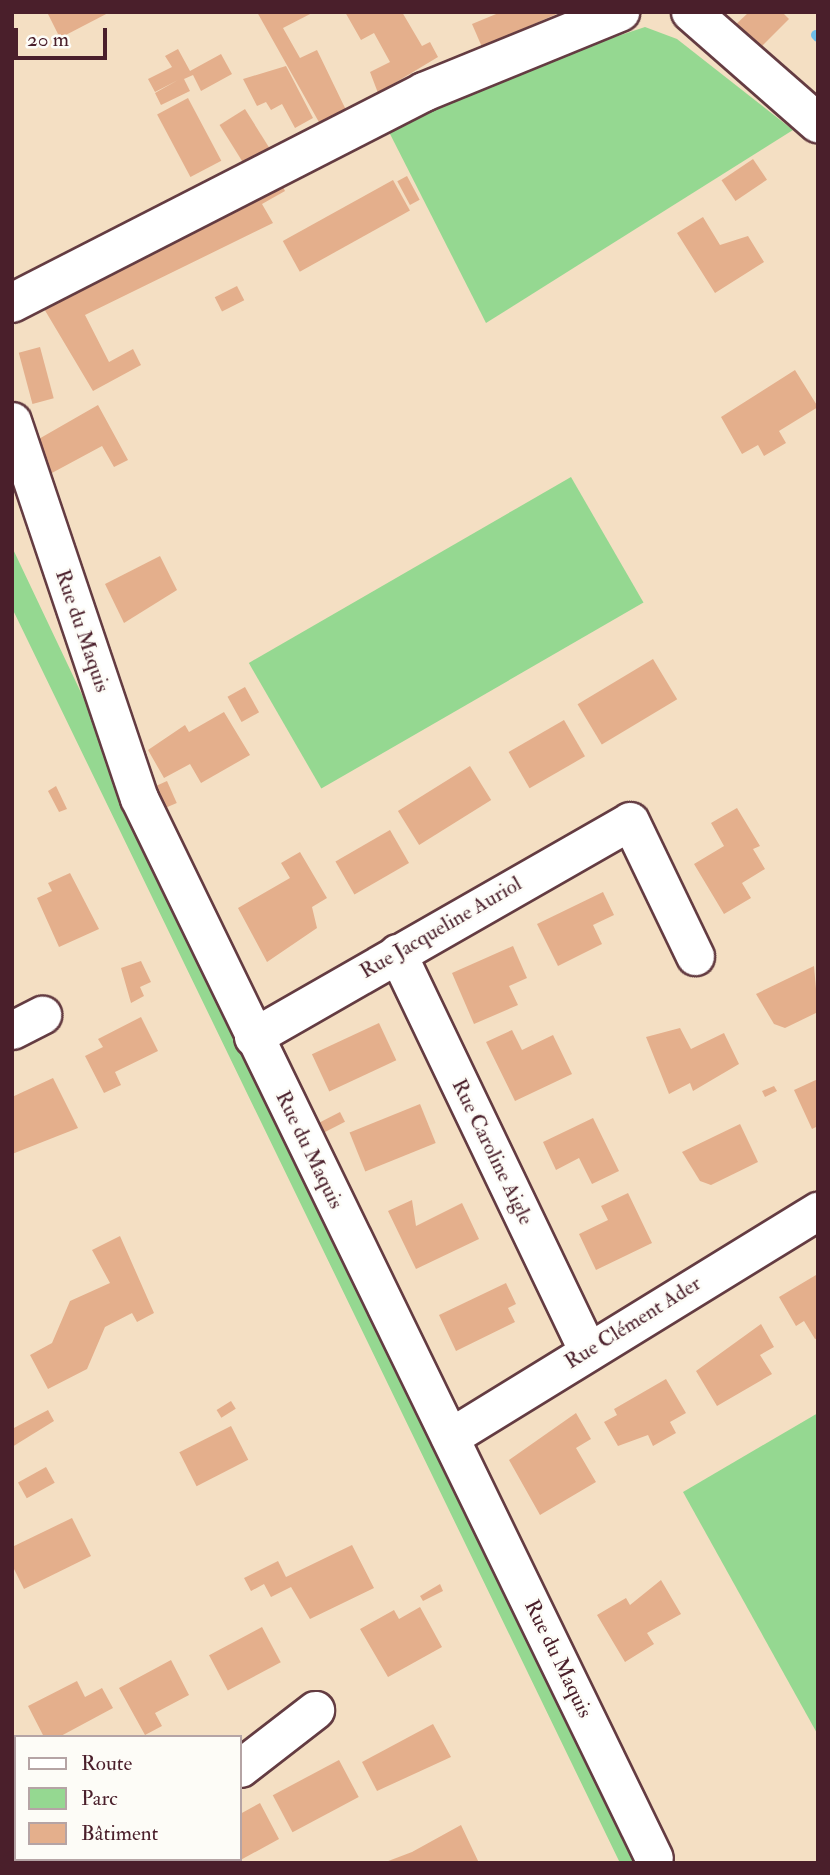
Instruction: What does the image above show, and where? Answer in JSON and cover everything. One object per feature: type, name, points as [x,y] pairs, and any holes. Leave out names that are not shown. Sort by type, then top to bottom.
[{"type":"street","points":[[12,303],[424,92],[620,12]]},
{"type":"street","points":[[691,12],[818,123]]},
{"type":"street","name":"Rue du Maquis","points":[[12,421],[139,798],[654,1858]]},
{"type":"street","name":"Rue Jacqueline Auriol","points":[[253,1037],[630,821],[695,956]]},
{"type":"street","name":"Rue Caroline Aigle","points":[[397,953],[588,1352]]},
{"type":"street","name":"Rue Clément Ader","points":[[450,1437],[818,1211]]},
{"type":"street","points":[[242,1766],[315,1710]]},
{"type":"green space","points":[[645,27],[677,39],[793,130],[486,323],[388,130],[509,72]]},
{"type":"green space","points":[[571,477],[644,603],[321,789],[249,663]]},
{"type":"green space","points":[[12,547],[647,1863],[620,1863],[12,608]]},
{"type":"green space","points":[[818,1413],[818,1735],[683,1492]]},
{"type":"building","points":[[47,12],[110,12],[60,38]]},
{"type":"building","points":[[257,12],[314,12],[283,28],[300,58],[317,50],[346,110],[320,124]]},
{"type":"building","points":[[345,12],[402,12],[422,46],[430,42],[438,57],[378,93],[370,72],[390,62],[374,33],[361,40]]},
{"type":"building","points":[[501,12],[561,12],[482,47],[472,24]]},
{"type":"building","points":[[749,12],[782,12],[789,19],[755,53],[731,29]]},
{"type":"building","points":[[178,49],[190,71],[221,54],[232,74],[201,91],[193,75],[184,79],[190,91],[161,105],[155,93],[178,80],[155,92],[148,79],[172,67],[165,56]]},
{"type":"building","points":[[286,66],[313,118],[295,128],[282,104],[271,110],[266,102],[257,106],[243,79]]},
{"type":"building","points":[[188,98],[221,161],[190,177],[157,114]]},
{"type":"building","points":[[245,109],[271,151],[246,166],[220,125]]},
{"type":"building","points":[[753,159],[767,180],[735,201],[721,180]]},
{"type":"building","points":[[407,176],[420,200],[410,205],[397,181]]},
{"type":"building","points":[[393,180],[410,211],[300,272],[283,241]]},
{"type":"building","points":[[280,181],[285,191],[262,204],[273,223],[85,315],[109,362],[133,349],[141,365],[93,391],[40,302]]},
{"type":"building","points":[[703,217],[720,245],[748,236],[764,262],[715,293],[677,233]]},
{"type":"building","points":[[237,286],[244,300],[222,312],[215,297]]},
{"type":"building","points":[[40,347],[54,398],[32,404],[19,353]]},
{"type":"building","points":[[795,370],[818,407],[779,431],[786,443],[764,456],[758,445],[742,454],[721,417]]},
{"type":"building","points":[[98,405],[128,460],[114,467],[102,446],[50,474],[37,440]]},
{"type":"building","points":[[160,556],[177,590],[124,623],[105,584]]},
{"type":"building","points":[[653,659],[677,699],[602,745],[578,704]]},
{"type":"building","points":[[245,687],[259,712],[242,722],[228,697]]},
{"type":"building","points":[[224,712],[250,755],[201,783],[190,764],[164,778],[148,750],[185,725],[189,732]]},
{"type":"building","points":[[564,720],[585,756],[530,788],[509,752]]},
{"type":"building","points":[[470,766],[491,800],[419,845],[398,811]]},
{"type":"building","points":[[167,781],[177,803],[164,809],[154,787]]},
{"type":"building","points":[[56,786],[67,809],[59,812],[48,791]]},
{"type":"building","points":[[737,808],[760,846],[753,849],[765,869],[742,883],[751,898],[724,914],[694,864],[724,846],[711,823]]},
{"type":"building","points":[[390,830],[409,863],[354,894],[335,862]]},
{"type":"building","points":[[300,852],[327,898],[312,907],[317,928],[267,962],[238,908],[290,878],[281,863]]},
{"type":"building","points":[[70,873],[99,929],[59,947],[37,898],[52,891],[48,883]]},
{"type":"building","points":[[603,892],[614,915],[593,925],[602,944],[558,966],[537,924]]},
{"type":"building","points":[[513,946],[527,978],[509,986],[518,1005],[474,1024],[452,973]]},
{"type":"building","points":[[141,961],[151,982],[140,987],[144,996],[131,1003],[121,968]]},
{"type":"building","points":[[814,966],[818,1012],[785,1028],[774,1024],[756,994]]},
{"type":"building","points":[[141,1017],[158,1051],[115,1072],[121,1085],[104,1093],[85,1056],[103,1047],[98,1039]]},
{"type":"building","points":[[379,1023],[396,1060],[329,1091],[312,1054]]},
{"type":"building","points":[[680,1028],[691,1049],[724,1033],[739,1064],[693,1091],[690,1083],[669,1094],[646,1037]]},
{"type":"building","points":[[512,1030],[522,1050],[553,1035],[572,1074],[515,1101],[486,1042]]},
{"type":"building","points":[[53,1078],[78,1128],[12,1154],[12,1097]]},
{"type":"building","points":[[818,1079],[818,1126],[812,1129],[794,1090]]},
{"type":"building","points":[[774,1086],[777,1091],[765,1097],[762,1091]]},
{"type":"building","points":[[420,1104],[436,1143],[365,1171],[350,1132]]},
{"type":"building","points":[[340,1112],[345,1122],[324,1133],[319,1123]]},
{"type":"building","points":[[593,1118],[619,1171],[592,1184],[579,1158],[556,1170],[543,1142]]},
{"type":"building","points":[[740,1124],[758,1162],[711,1185],[700,1181],[682,1152]]},
{"type":"building","points":[[628,1193],[652,1243],[596,1270],[579,1234],[608,1220],[601,1206]]},
{"type":"building","points":[[412,1200],[416,1226],[462,1203],[479,1239],[416,1269],[388,1211]]},
{"type":"building","points":[[120,1236],[154,1313],[137,1322],[132,1313],[105,1327],[87,1369],[48,1389],[30,1355],[52,1343],[70,1301],[110,1283],[92,1250]]},
{"type":"building","points":[[816,1275],[818,1338],[815,1339],[804,1321],[796,1326],[779,1297]]},
{"type":"building","points":[[506,1283],[516,1304],[508,1308],[515,1322],[456,1351],[439,1315]]},
{"type":"building","points":[[761,1324],[774,1347],[760,1355],[772,1374],[717,1406],[696,1371]]},
{"type":"building","points":[[666,1379],[686,1413],[670,1422],[676,1433],[653,1446],[648,1435],[618,1446],[604,1422],[617,1415],[614,1409]]},
{"type":"building","points":[[231,1401],[236,1409],[221,1418],[217,1410]]},
{"type":"building","points":[[48,1410],[54,1421],[12,1447],[12,1429]]},
{"type":"building","points":[[576,1413],[591,1439],[576,1448],[596,1482],[540,1515],[509,1460]]},
{"type":"building","points":[[231,1426],[248,1460],[197,1486],[179,1452]]},
{"type":"building","points":[[46,1467],[55,1483],[27,1498],[18,1483]]},
{"type":"building","points":[[72,1518],[91,1556],[24,1589],[12,1565],[12,1547]]},
{"type":"building","points":[[352,1545],[374,1588],[310,1619],[291,1587],[271,1597],[264,1584],[251,1591],[244,1578],[278,1561],[286,1577]]},
{"type":"building","points":[[661,1580],[681,1614],[647,1633],[654,1644],[625,1662],[597,1615],[626,1598],[630,1605]]},
{"type":"building","points":[[440,1584],[443,1591],[423,1601],[420,1596]]},
{"type":"building","points":[[420,1607],[442,1647],[388,1677],[360,1629],[394,1610],[399,1619]]},
{"type":"building","points":[[262,1627],[281,1662],[228,1690],[209,1655]]},
{"type":"building","points":[[171,1660],[189,1695],[155,1713],[162,1726],[145,1735],[119,1688]]},
{"type":"building","points":[[77,1681],[85,1697],[102,1688],[113,1708],[63,1735],[43,1735],[28,1706]]},
{"type":"building","points":[[433,1724],[451,1757],[377,1791],[362,1762]]},
{"type":"building","points":[[339,1760],[359,1797],[292,1832],[273,1795]]},
{"type":"building","points":[[260,1803],[279,1839],[242,1859],[242,1813]]},
{"type":"building","points":[[461,1825],[479,1863],[383,1863],[412,1852]]},
{"type":"building","points":[[222,1861],[239,1861],[235,1863],[204,1863]]}]
